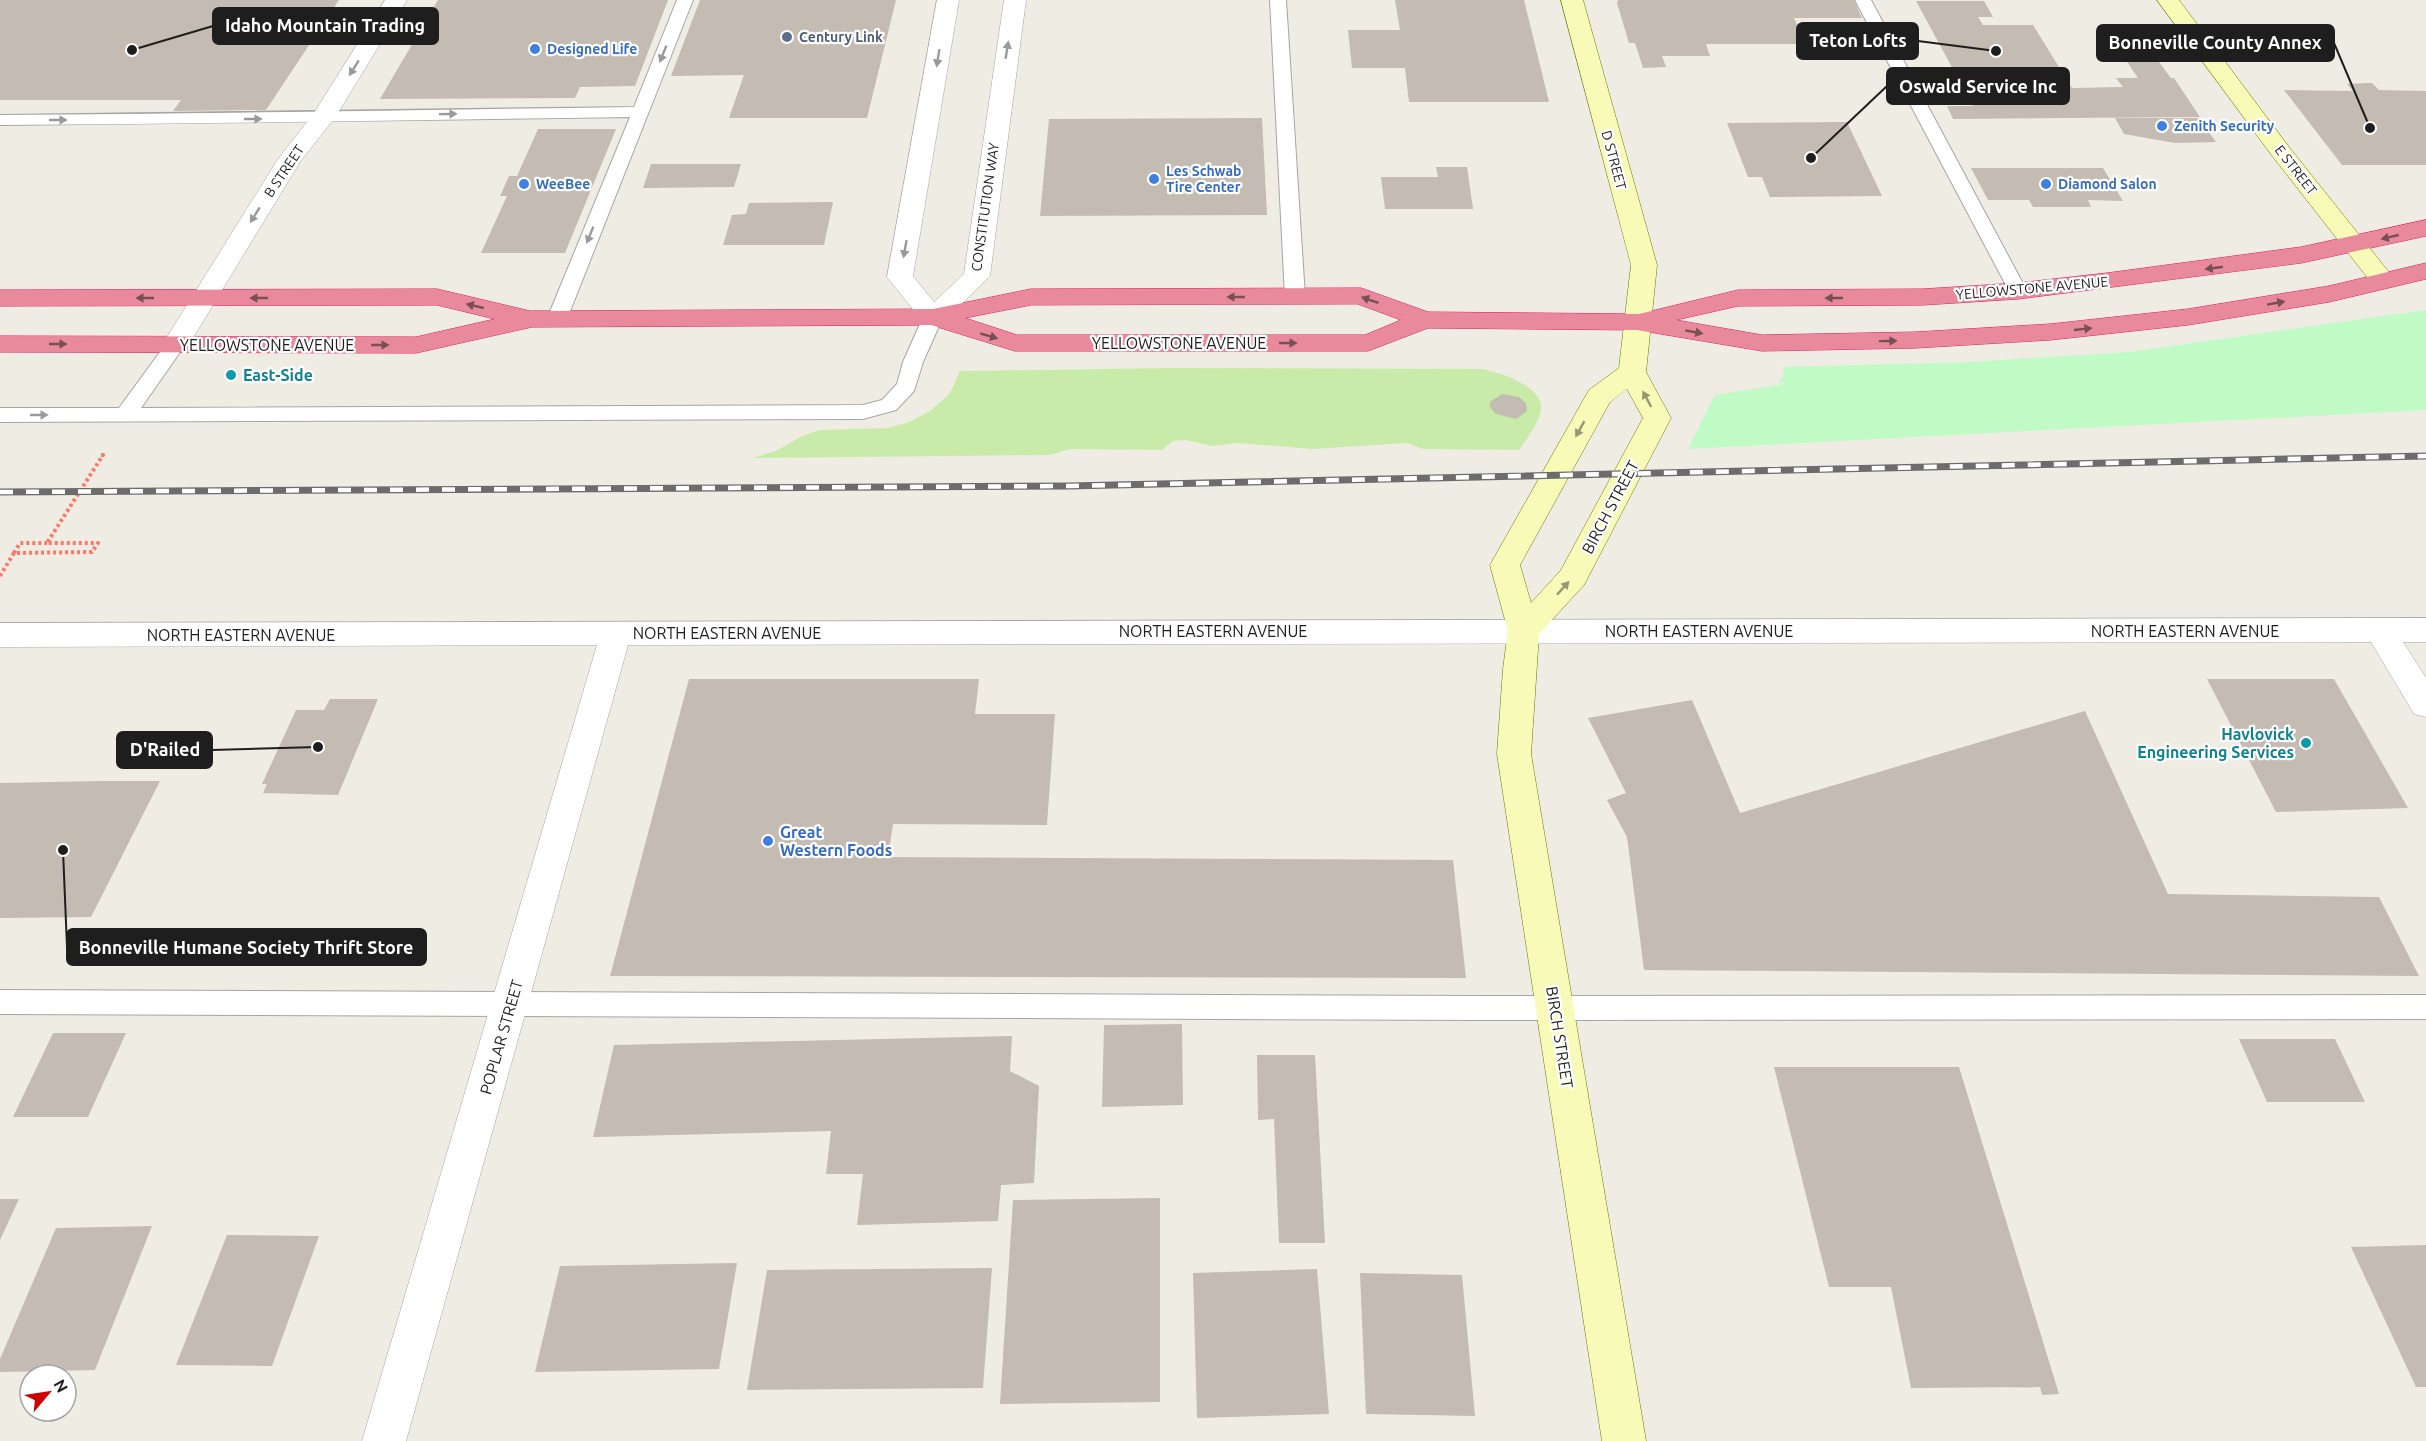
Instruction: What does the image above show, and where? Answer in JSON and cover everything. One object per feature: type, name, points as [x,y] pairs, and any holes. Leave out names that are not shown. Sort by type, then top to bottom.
[{"type":"highway","name":"YELLOWSTONE AVENUE","points":[[1637,321],[1738,298],[1923,297],[2019,291],[2272,260],[2355,245],[2426,228]]},
{"type":"highway","name":"YELLOWSTONE AVENUE","points":[[0,344],[416,345],[544,319],[933,317],[1031,297],[1361,296],[1425,320],[1637,321],[1762,343],[1927,340],[2049,332],[2188,317],[2274,304],[2426,271]]},
{"type":"highway","name":"YELLOWSTONE AVENUE","points":[[0,298],[437,297],[544,319]]},
{"type":"highway","name":"YELLOWSTONE AVENUE","points":[[933,317],[1015,343],[1368,343],[1425,320]]},
{"type":"street","name":"B STREET","points":[[175,345],[290,159],[324,116],[396,0]]},
{"type":"street","points":[[933,317],[900,277],[948,0]]},
{"type":"street","name":"CONSTITUTION WAY","points":[[933,317],[977,276],[1015,0]]},
{"type":"street","name":"D STREET","points":[[1572,0],[1644,265],[1637,321]]},
{"type":"street","name":"E STREET","points":[[2169,0],[2281,152],[2383,281]]},
{"type":"street","points":[[1632,372],[1637,321]]},
{"type":"street","name":"BIRCH STREET","points":[[1524,632],[1573,577],[1657,418],[1632,372],[1599,396],[1505,565],[1524,632],[1519,669],[1514,754],[1624,1441]]},
{"type":"street","points":[[2380,630],[2426,705]]},
{"type":"street","name":"NORTH EASTERN AVENUE","points":[[0,635],[2426,630]]},
{"type":"street","name":"POPLAR STREET","points":[[384,1441],[616,633]]},
{"type":"lane","points":[[544,319],[640,112],[685,0]]},
{"type":"lane","points":[[1278,0],[1295,297]]},
{"type":"lane","points":[[1863,0],[2019,291]]},
{"type":"lane","points":[[0,120],[270,119],[324,116],[640,112]]},
{"type":"lane","points":[[0,415],[864,412],[889,405],[907,386],[913,363],[933,317]]},
{"type":"lane","points":[[126,415],[175,345]]},
{"type":"lane","points":[[0,1002],[510,1005],[2426,1007]]},
{"type":"path","points":[[47,543],[103,455],[93,455]]},
{"type":"path","points":[[0,576],[20,543],[98,543],[92,552],[14,554]]},
{"type":"green space","points":[[2426,310],[2426,410],[1688,449],[1715,395],[1784,384],[1783,382],[1778,383],[1784,374],[1783,367],[1969,362],[2130,352]]},
{"type":"green space","points":[[1173,368],[1485,369],[1523,384],[1539,400],[1541,408],[1535,426],[1519,450],[1423,449],[1407,443],[1313,449],[1238,443],[1212,446],[1186,440],[1173,441],[1162,450],[1070,449],[1050,455],[752,458],[776,451],[802,436],[820,430],[888,428],[909,422],[930,411],[946,397],[960,371]]},
{"type":"building","points":[[0,0],[339,0],[266,110],[173,111],[181,100],[0,100]]},
{"type":"building","points":[[438,0],[668,0],[635,86],[580,87],[575,98],[380,99]]},
{"type":"building","name":"Century Link","points":[[700,0],[896,0],[867,118],[729,118],[744,75],[671,76]]},
{"type":"building","points":[[1395,0],[1524,0],[1549,102],[1409,102],[1405,68],[1352,68],[1348,30],[1400,30]]},
{"type":"building","points":[[1618,0],[1854,0],[1862,18],[1794,18],[1806,44],[1706,44],[1710,56],[1662,56],[1666,67],[1643,68],[1635,43],[1629,43]]},
{"type":"building","points":[[1916,1],[1984,1],[1993,17],[1978,17],[1983,25],[2033,25],[2072,88],[2123,87],[2116,78],[2138,78],[2119,50],[2150,50],[2171,78],[2174,78],[2200,117],[1953,119],[1947,106],[1973,106]]},
{"type":"building","points":[[2372,83],[2379,90],[2426,91],[2426,165],[2342,165],[2284,90],[2353,91],[2347,84]]},
{"type":"building","name":"Les Schwab Tire Center","points":[[1262,118],[1267,215],[1040,216],[1049,119]]},
{"type":"building","name":"Zenith Security","points":[[2115,118],[2199,118],[2216,142],[2175,143],[2124,134]]},
{"type":"building","points":[[1847,122],[1882,196],[1770,197],[1762,177],[1748,177],[1727,123]]},
{"type":"building","points":[[538,129],[616,129],[565,253],[481,253],[507,196],[500,196],[509,176],[517,176]]},
{"type":"building","points":[[651,164],[741,164],[734,187],[643,188]]},
{"type":"building","points":[[1436,167],[1467,167],[1473,209],[1385,209],[1381,177],[1438,177]]},
{"type":"building","name":"Diamond Salon","points":[[1971,168],[2103,168],[2123,201],[2088,200],[2091,207],[2033,207],[2029,200],[1988,200]]},
{"type":"building","points":[[833,202],[824,245],[723,245],[732,215],[746,214],[749,203]]},
{"type":"building","points":[[1502,394],[1519,397],[1526,403],[1527,411],[1516,419],[1496,414],[1490,407],[1490,402]]},
{"type":"building","name":"Great Western Foods","points":[[689,679],[979,679],[975,714],[1055,714],[1047,825],[893,824],[888,857],[1453,860],[1466,978],[610,976]]},
{"type":"building","name":"Havlovick Engineering Services","points":[[2207,679],[2334,679],[2408,808],[2276,812]]},
{"type":"building","points":[[330,699],[378,699],[338,795],[263,793],[267,784],[262,784],[296,710],[324,710]]},
{"type":"building","points":[[1692,700],[1740,813],[2085,711],[2168,894],[2379,897],[2419,976],[1644,970],[1627,837],[1607,800],[1626,793],[1588,718]]},
{"type":"building","points":[[160,781],[91,917],[0,918],[0,783]]},
{"type":"building","points":[[1182,1024],[1183,1105],[1102,1107],[1104,1025]]},
{"type":"building","points":[[53,1033],[126,1033],[88,1117],[13,1117]]},
{"type":"building","points":[[1012,1036],[1010,1071],[1039,1086],[1034,1183],[1001,1185],[998,1221],[857,1225],[863,1174],[826,1174],[831,1131],[593,1137],[614,1045]]},
{"type":"building","points":[[2239,1039],[2335,1039],[2365,1102],[2267,1102]]},
{"type":"building","points":[[1257,1055],[1315,1055],[1325,1243],[1279,1243],[1274,1119],[1258,1120]]},
{"type":"building","points":[[1774,1067],[1959,1067],[2059,1394],[2042,1395],[2040,1387],[1911,1388],[1891,1287],[1829,1287]]},
{"type":"building","points":[[1160,1198],[1160,1402],[1000,1404],[1013,1200]]},
{"type":"building","points":[[0,1199],[19,1199],[0,1240]]},
{"type":"building","points":[[152,1226],[95,1370],[78,1370],[78,1363],[18,1363],[18,1372],[0,1372],[0,1359],[56,1228]]},
{"type":"building","points":[[227,1235],[319,1236],[272,1366],[176,1365]]},
{"type":"building","points":[[2426,1245],[2426,1387],[2416,1387],[2351,1247]]},
{"type":"building","points":[[737,1263],[719,1369],[535,1372],[560,1266]]},
{"type":"building","points":[[992,1268],[983,1388],[747,1390],[767,1270]]},
{"type":"building","points":[[1317,1269],[1329,1414],[1197,1418],[1193,1273]]},
{"type":"building","points":[[1360,1273],[1462,1275],[1475,1416],[1366,1414]]},
{"type":"railway","points":[[0,492],[1069,486],[2426,456]]},
{"type":"place","name":"Century Link","points":[[787,37]]},
{"type":"place","name":"Designed Life","points":[[535,49]]},
{"type":"place","name":"Idaho Mountain Trading","points":[[132,50]]},
{"type":"place","name":"Teton Lofts","points":[[1996,51]]},
{"type":"place","name":"Zenith Security","points":[[2162,126]]},
{"type":"place","name":"Bonneville County Annex","points":[[2370,128]]},
{"type":"place","name":"Oswald Service Inc","points":[[1811,158]]},
{"type":"place","name":"Les Schwab Tire Center","points":[[1154,179]]},
{"type":"place","name":"WeeBee","points":[[524,184]]},
{"type":"place","name":"Diamond Salon","points":[[2046,184]]},
{"type":"place","name":"East-Side","points":[[231,375]]},
{"type":"place","name":"Havlovick Engineering Services","points":[[2306,743]]},
{"type":"place","name":"D'Railed","points":[[318,747]]},
{"type":"place","name":"Great Western Foods","points":[[768,841]]},
{"type":"place","name":"Bonneville Humane Society Thrift Store","points":[[63,850]]}]
